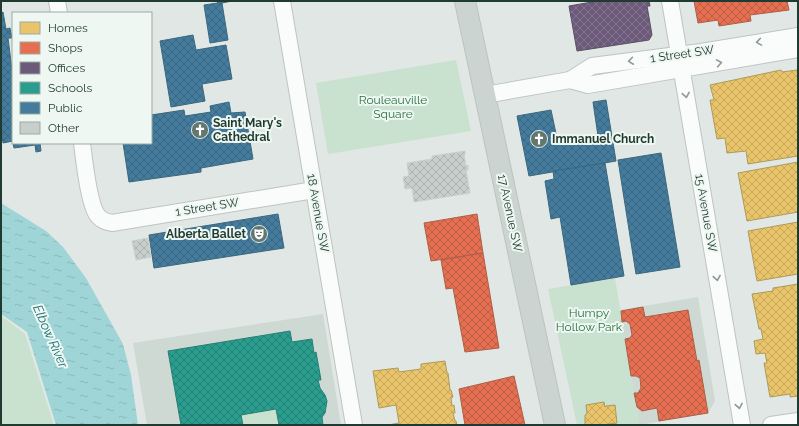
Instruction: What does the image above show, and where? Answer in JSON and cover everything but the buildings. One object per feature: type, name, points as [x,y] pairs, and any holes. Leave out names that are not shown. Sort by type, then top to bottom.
[{"type":"main road","name":"17 Avenue SW","points":[[465,1],[555,425]]},
{"type":"street","points":[[57,1],[59,12]]},
{"type":"street","name":"18 Avenue SW","points":[[282,1],[354,425]]},
{"type":"street","name":"15 Avenue SW","points":[[670,1],[742,425]]},
{"type":"street","name":"1 Street SW","points":[[680,61],[798,36]]},
{"type":"street","name":"1 Street SW","points":[[485,95],[570,80],[592,66],[680,61],[798,49]]},
{"type":"street","name":"1 Street SW","points":[[82,144],[93,208],[100,218],[112,223],[314,190]]},
{"type":"street","points":[[772,425],[798,421]]},
{"type":"shaded area","points":[[698,297],[715,401],[708,413],[639,425],[620,310]]},
{"type":"shaded area","points":[[323,314],[341,425],[147,425],[133,343]]},
{"type":"green space","name":"Rouleauville Square","points":[[456,60],[471,131],[328,154],[316,83]]},
{"type":"green space","name":"Humpy Hollow Park","points":[[615,278],[639,425],[577,425],[548,289]]},
{"type":"green space","points":[[1,316],[25,334],[54,425],[1,425]]},
{"type":"green space","points":[[276,409],[279,425],[243,425],[241,415]]},
{"type":"water","name":"Elbow River","points":[[1,203],[46,231],[63,247],[86,278],[123,344],[131,375],[138,425],[56,425],[27,332],[1,314]]},
{"type":"place","name":"Saint Mary's Cathedral","points":[[200,130]]},
{"type":"place","name":"Immanuel Church","points":[[539,139]]},
{"type":"place","name":"Alberta Ballet","points":[[259,234]]}]
